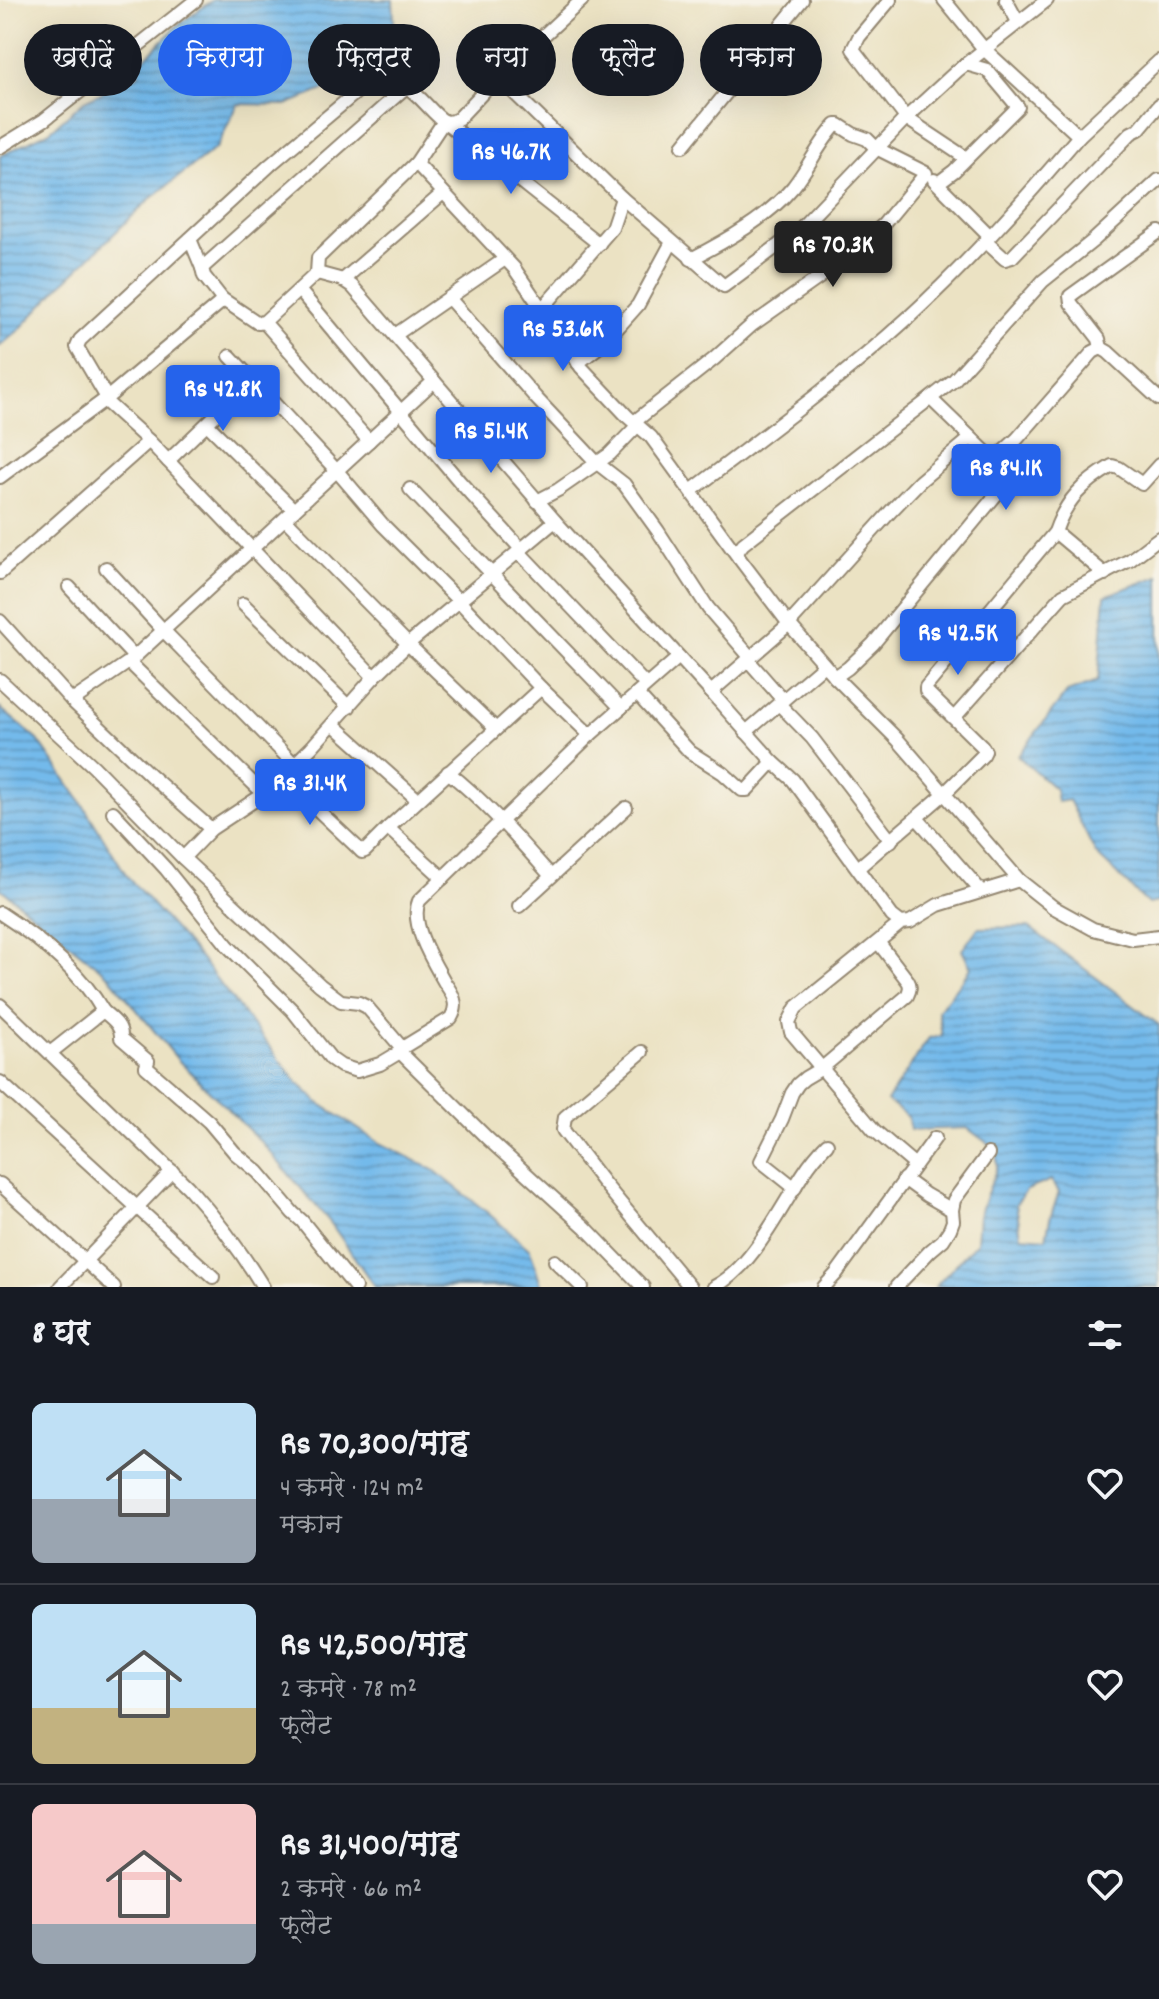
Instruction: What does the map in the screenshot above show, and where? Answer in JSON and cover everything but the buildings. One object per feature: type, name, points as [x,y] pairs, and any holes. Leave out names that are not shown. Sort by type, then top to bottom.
[{"type":"street","points":[[0,147],[44,120],[196,0]]},
{"type":"street","points":[[556,24],[582,0]]},
{"type":"street","points":[[683,146],[802,0]]},
{"type":"street","points":[[890,0],[859,37],[853,49],[906,118],[966,158]]},
{"type":"street","points":[[944,0],[984,49],[1079,136]]},
{"type":"street","points":[[1006,0],[1018,22]]},
{"type":"street","points":[[517,96],[622,198],[722,286],[726,286],[799,230],[906,118],[966,64],[1047,0]]},
{"type":"street","points":[[691,491],[845,373],[910,316],[988,239],[1079,136],[1159,61]]},
{"type":"street","points":[[938,183],[1018,107],[987,70],[966,64]]},
{"type":"street","points":[[352,96],[270,165],[77,343],[77,347],[106,399],[374,677]]},
{"type":"street","points":[[202,268],[396,96]]},
{"type":"street","points":[[418,96],[444,121],[599,244]]},
{"type":"street","points":[[444,121],[458,119],[480,96]]},
{"type":"street","points":[[691,259],[725,242],[775,205],[800,177],[836,125],[926,173],[1005,259],[1012,257],[1159,105]]},
{"type":"street","points":[[190,239],[204,276],[222,299],[258,323],[264,322],[317,273],[318,258],[416,163],[444,121]]},
{"type":"street","points":[[416,163],[514,268],[589,378],[651,437],[789,624],[835,677],[898,740],[1019,880],[1053,907],[1093,929],[1133,939],[1159,936]]},
{"type":"street","points":[[537,501],[610,454],[636,424],[752,325],[837,265],[883,225],[926,173]]},
{"type":"street","points":[[739,558],[737,552],[743,544],[954,380],[1043,281],[1094,240],[1159,180]]},
{"type":"street","points":[[343,280],[443,193]]},
{"type":"street","points":[[542,309],[612,228],[622,198]]},
{"type":"street","points":[[1159,232],[1070,296],[1071,303],[1099,339],[1101,348],[1159,399]]},
{"type":"street","points":[[578,363],[605,342],[638,305],[672,242]]},
{"type":"street","points":[[395,335],[505,259]]},
{"type":"street","points":[[317,273],[343,280],[352,286],[537,501],[773,762],[793,780],[892,916],[901,923]]},
{"type":"street","points":[[299,290],[460,482],[642,690],[690,752],[723,773],[742,790],[747,790],[773,762]]},
{"type":"street","points":[[449,298],[597,463],[624,484],[708,608],[891,841]]},
{"type":"street","points":[[0,477],[106,399],[222,299]]},
{"type":"street","points":[[264,322],[369,441]]},
{"type":"street","points":[[994,460],[1017,439],[1093,352],[1101,348]]},
{"type":"street","points":[[230,356],[383,525],[590,735]]},
{"type":"street","points":[[168,461],[253,379]]},
{"type":"street","points":[[72,701],[132,660],[434,381]]},
{"type":"street","points":[[835,677],[873,644],[1000,490],[994,460],[931,399]]},
{"type":"street","points":[[207,424],[408,644],[496,729]]},
{"type":"street","points":[[711,692],[789,624],[920,481],[971,438]]},
{"type":"street","points":[[0,573],[149,441]]},
{"type":"street","points":[[858,868],[944,794],[985,751],[926,691],[926,687],[1055,532],[1061,513],[1083,486],[1112,466],[1142,484],[1159,465]]},
{"type":"street","points":[[410,489],[621,708]]},
{"type":"street","points":[[183,858],[211,829],[264,794],[408,644],[555,521]]},
{"type":"street","points":[[1055,532],[1105,574]]},
{"type":"street","points":[[954,718],[1063,595],[1130,560],[1159,539]]},
{"type":"street","points":[[106,568],[294,764]]},
{"type":"street","points":[[69,587],[132,660],[264,794]]},
{"type":"street","points":[[243,604],[349,707]]},
{"type":"street","points":[[0,621],[72,701],[211,829]]},
{"type":"street","points":[[113,812],[166,869],[228,946],[293,1011],[331,1059],[357,1071],[380,1064],[451,1018],[455,1012],[454,1000],[430,957],[416,919],[415,909],[419,901],[590,735],[679,657]]},
{"type":"street","points":[[746,732],[824,665]]},
{"type":"street","points":[[0,680],[94,767],[183,858],[336,998],[367,1007],[401,1050],[487,1138],[585,1227],[643,1287]]},
{"type":"street","points":[[282,776],[362,852],[365,851],[541,688]]},
{"type":"street","points":[[333,724],[418,800]]},
{"type":"street","points":[[448,772],[502,820],[551,876]]},
{"type":"street","points":[[519,906],[626,808]]},
{"type":"street","points":[[917,818],[981,891]]},
{"type":"street","points":[[388,828],[443,878]]},
{"type":"street","points":[[915,1165],[874,1130],[791,1032],[789,1022],[792,1013],[901,923],[910,922],[938,905],[1019,880]]},
{"type":"street","points":[[0,913],[46,947],[79,980],[103,1011],[120,1026],[121,1038],[148,1061],[146,1067],[209,1122],[235,1153],[258,1172],[355,1287]]},
{"type":"street","points":[[795,1188],[762,1163],[761,1158],[792,1093],[805,1078],[822,1068],[907,996],[909,991],[908,981],[878,942]]},
{"type":"street","points":[[0,1005],[172,1171],[217,1219],[243,1253],[263,1287]]},
{"type":"street","points":[[50,1053],[103,1011]]},
{"type":"street","points":[[642,1052],[565,1117],[563,1130],[690,1287]]},
{"type":"street","points":[[0,1082],[213,1277]]},
{"type":"street","points":[[824,1287],[935,1138]]},
{"type":"street","points":[[714,1287],[728,1280],[750,1254],[789,1200],[805,1170],[827,1144]]},
{"type":"street","points":[[896,1287],[943,1240],[953,1221],[954,1200],[988,1154]]},
{"type":"street","points":[[60,1287],[172,1171]]},
{"type":"street","points":[[904,1179],[952,1210]]},
{"type":"street","points":[[0,1184],[114,1287]]},
{"type":"street","points":[[555,1261],[582,1287]]},
{"type":"water","points":[[213,0],[393,0],[394,24],[308,24],[308,96],[286,105],[238,104],[217,147],[150,199],[0,346],[0,156],[50,131],[84,101],[94,96],[142,96],[142,63],[158,45],[158,96],[292,96],[292,24],[179,24]]},
{"type":"water","points":[[1159,576],[1159,902],[1148,904],[1096,854],[1069,800],[1057,802],[1055,789],[1018,756],[1067,692],[1098,681],[1105,596]]},
{"type":"water","points":[[0,708],[38,740],[127,876],[199,957],[298,1083],[319,1103],[378,1142],[434,1170],[489,1214],[530,1250],[542,1287],[375,1287],[330,1222],[263,1144],[179,1061],[109,976],[0,888]]},
{"type":"water","points":[[1029,927],[1159,1025],[1159,1287],[935,1287],[977,1242],[979,1216],[997,1167],[997,1150],[967,1128],[910,1130],[908,1117],[887,1101],[929,1038],[942,1036],[938,1011],[971,968],[962,950],[978,928]],"holes":[[[1051,1180],[1059,1192],[1046,1238],[1021,1236],[1016,1204],[1027,1190]]]}]
